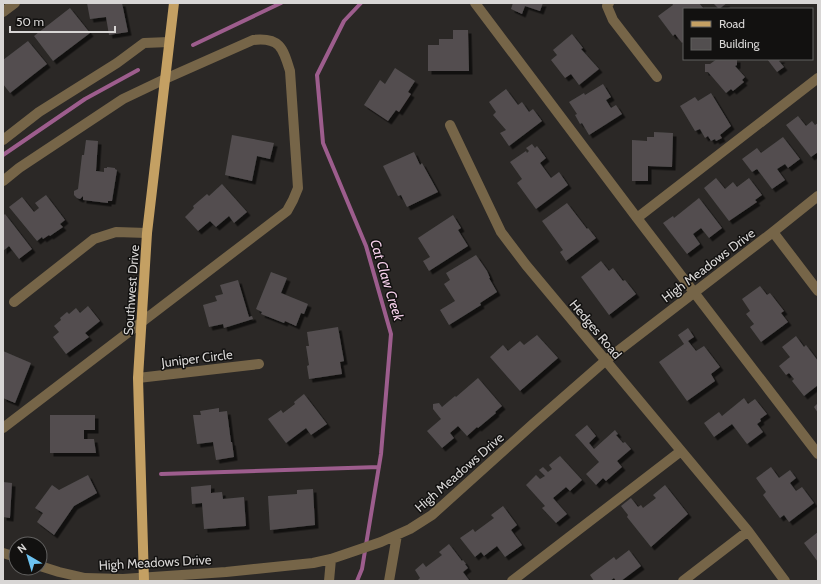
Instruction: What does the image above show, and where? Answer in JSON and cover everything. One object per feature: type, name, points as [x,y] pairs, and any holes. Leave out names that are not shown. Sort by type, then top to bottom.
[{"type":"main road","name":"Southwest Drive","points":[[144,580],[138,378],[147,233],[174,3]]},
{"type":"street","points":[[3,12],[15,3]]},
{"type":"street","points":[[475,3],[637,218],[818,454]]},
{"type":"street","points":[[609,3],[608,6],[613,20],[657,77]]},
{"type":"street","points":[[3,181],[19,168],[123,99],[165,79],[254,40],[264,39],[274,41],[281,47],[285,54],[290,71],[298,188],[294,200],[287,211],[3,428]]},
{"type":"street","points":[[3,140],[39,112],[117,63],[144,43],[169,42]]},
{"type":"street","points":[[637,218],[818,78]]},
{"type":"street","name":"Hedges Road","points":[[450,125],[502,232],[526,265],[748,531],[785,581]]},
{"type":"street","name":"High Meadows Drive","points":[[48,569],[85,578],[144,580],[313,563],[331,559],[381,542],[410,529],[432,515],[605,361],[818,196]]},
{"type":"street","points":[[14,302],[94,239],[116,232],[147,233]]},
{"type":"street","points":[[772,232],[818,291]]},
{"type":"street","name":"Juniper Circle","points":[[138,378],[259,364]]},
{"type":"street","points":[[512,581],[681,451]]},
{"type":"street","points":[[683,581],[748,531]]},
{"type":"street","points":[[389,581],[397,535]]},
{"type":"street","points":[[329,581],[331,559]]},
{"type":"building","points":[[87,3],[122,3],[128,32],[109,35],[106,17],[90,19]]},
{"type":"building","points":[[513,3],[543,3],[540,11],[525,6],[522,14],[511,9]]},
{"type":"building","points":[[672,3],[699,3],[703,8],[683,8],[682,43],[675,34],[673,36],[658,16],[673,5]]},
{"type":"building","points":[[713,3],[727,3],[720,8],[718,8]]},
{"type":"building","points":[[70,8],[90,33],[53,61],[34,36]]},
{"type":"building","points":[[453,30],[468,30],[469,71],[428,71],[428,45],[439,45],[439,39],[453,39]]},
{"type":"building","points":[[572,34],[583,48],[581,49],[599,69],[579,85],[571,74],[565,78],[551,60],[557,55],[553,50]]},
{"type":"building","points":[[28,41],[47,64],[10,93],[3,84],[3,60]]},
{"type":"building","points":[[716,60],[737,60],[737,65],[735,66],[745,77],[742,80],[744,82],[733,91],[731,89],[726,93],[708,72],[705,72],[705,64],[710,64]]},
{"type":"building","points":[[768,60],[780,60],[779,61],[784,67],[777,72]]},
{"type":"building","points":[[395,68],[415,81],[408,92],[411,94],[399,112],[396,110],[388,121],[364,105],[380,80],[385,84]]},
{"type":"building","points":[[603,84],[611,97],[606,100],[611,108],[616,105],[622,114],[589,135],[582,123],[580,124],[575,115],[577,114],[569,102],[584,93],[585,95]]},
{"type":"building","points":[[506,89],[518,105],[522,102],[529,112],[533,109],[542,121],[509,146],[500,133],[506,130],[493,115],[496,112],[489,102]]},
{"type":"building","points":[[711,93],[731,126],[720,135],[722,138],[716,141],[715,139],[711,141],[708,136],[705,138],[700,129],[695,131],[680,106],[695,97],[698,101]]},
{"type":"building","points":[[798,116],[806,126],[812,121],[815,125],[818,123],[818,152],[811,157],[786,125]]},
{"type":"building","points":[[654,132],[673,133],[672,167],[648,166],[648,181],[632,181],[632,140],[647,141],[647,137],[654,137]]},
{"type":"building","points":[[232,135],[274,143],[270,159],[257,156],[252,181],[225,175]]},
{"type":"building","points":[[783,137],[800,159],[788,168],[785,164],[777,169],[785,180],[772,189],[757,169],[752,172],[742,159],[757,148],[761,153]]},
{"type":"building","points":[[86,140],[98,141],[96,171],[104,172],[104,168],[107,167],[115,168],[117,170],[112,201],[108,201],[108,203],[83,200],[83,196],[80,199],[74,195],[74,191],[78,189],[82,155],[84,155]]},
{"type":"building","points":[[532,144],[535,148],[537,146],[546,158],[540,163],[551,178],[559,172],[568,185],[536,209],[517,183],[522,179],[510,162],[526,151],[527,153],[529,151],[526,148]]},
{"type":"building","points":[[414,152],[420,165],[422,163],[438,192],[407,207],[401,195],[398,196],[383,166]]},
{"type":"building","points":[[716,178],[725,189],[733,182],[737,187],[749,178],[762,195],[755,200],[757,202],[729,221],[704,188]]},
{"type":"building","points":[[222,184],[247,212],[234,223],[229,216],[216,227],[210,221],[198,231],[185,217],[194,208],[193,206],[207,194],[209,196]]},
{"type":"building","points":[[46,195],[65,220],[60,224],[63,227],[50,236],[49,235],[43,239],[42,237],[37,241],[9,207],[22,197],[34,212],[39,208],[35,203]]},
{"type":"building","points":[[699,198],[722,228],[709,238],[701,228],[693,234],[700,244],[687,254],[663,223],[673,216],[674,218]]},
{"type":"building","points":[[567,203],[596,238],[566,261],[560,252],[563,250],[542,221]]},
{"type":"building","points":[[5,214],[32,249],[19,259],[9,246],[3,251],[3,216]]},
{"type":"building","points":[[453,215],[461,228],[458,230],[468,246],[429,271],[423,261],[430,257],[418,238]]},
{"type":"building","points":[[476,255],[487,271],[489,278],[497,292],[480,303],[481,305],[449,325],[440,310],[455,301],[444,284],[450,280],[446,273]]},
{"type":"building","points":[[601,261],[609,271],[613,268],[636,294],[609,315],[581,277]]},
{"type":"building","points":[[271,272],[287,278],[281,293],[308,304],[304,314],[301,313],[296,326],[261,314],[262,312],[256,309]]},
{"type":"building","points":[[238,280],[249,317],[252,316],[253,319],[224,328],[223,324],[209,327],[203,305],[217,301],[215,296],[223,294],[220,285]]},
{"type":"building","points":[[760,286],[767,295],[770,293],[784,311],[781,313],[788,322],[761,342],[750,327],[754,324],[746,314],[750,311],[742,299]]},
{"type":"building","points":[[88,306],[100,321],[85,333],[89,337],[66,354],[53,337],[59,332],[54,326],[67,312],[69,314],[76,308],[80,313]]},
{"type":"building","points":[[338,327],[344,361],[340,362],[342,374],[309,379],[307,366],[309,365],[306,346],[309,346],[307,332]]},
{"type":"building","points":[[688,328],[694,337],[688,341],[696,351],[704,346],[720,367],[711,374],[715,381],[687,401],[659,362],[684,344],[678,335]]},
{"type":"building","points":[[537,335],[558,358],[520,391],[490,357],[503,345],[508,351],[520,341],[524,345]]},
{"type":"building","points":[[796,336],[804,347],[806,345],[818,361],[818,385],[804,396],[792,381],[794,379],[789,373],[786,375],[779,366],[790,357],[782,347]]},
{"type":"building","points":[[3,351],[31,363],[15,403],[3,398]]},
{"type":"building","points":[[478,378],[502,406],[495,412],[496,413],[467,436],[458,426],[450,433],[454,438],[442,448],[427,431],[441,419],[433,409],[433,404],[439,403],[442,407]]},
{"type":"building","points":[[304,394],[327,424],[311,435],[306,428],[286,443],[268,419],[281,410],[283,413],[295,404],[294,402]]},
{"type":"building","points":[[744,398],[748,404],[755,399],[767,414],[760,419],[761,421],[757,424],[763,432],[747,444],[732,424],[714,437],[704,423],[719,412],[722,416]]},
{"type":"building","points":[[818,403],[818,413],[814,407]]},
{"type":"building","points":[[219,408],[219,412],[227,411],[234,457],[216,460],[213,442],[197,444],[193,415],[201,415],[200,411]]},
{"type":"building","points":[[50,415],[95,415],[95,430],[84,430],[84,439],[94,439],[96,453],[50,453]]},
{"type":"building","points":[[587,425],[596,436],[589,443],[594,449],[615,430],[618,434],[616,435],[631,449],[617,461],[622,467],[606,481],[603,478],[596,485],[586,474],[599,462],[575,435]]},
{"type":"building","points":[[560,456],[582,480],[570,491],[566,487],[553,498],[567,514],[556,523],[542,508],[545,506],[526,485],[536,475],[540,479],[545,476],[539,470],[543,467],[548,472],[552,469],[549,465]]},
{"type":"building","points":[[771,467],[779,478],[790,470],[796,478],[790,483],[796,491],[802,487],[814,503],[789,522],[784,515],[780,518],[763,495],[766,492],[756,478]]},
{"type":"building","points":[[88,475],[97,493],[74,506],[54,535],[37,522],[43,513],[35,508],[52,485],[59,490]]},
{"type":"building","points":[[3,482],[12,483],[10,518],[3,517]]},
{"type":"building","points":[[211,485],[211,493],[222,492],[223,499],[244,497],[246,526],[204,529],[202,503],[192,504],[191,487]]},
{"type":"building","points":[[665,485],[688,514],[651,547],[627,517],[628,515],[621,506],[631,498],[638,507],[641,505],[643,508],[656,498],[653,495]]},
{"type":"building","points":[[313,489],[315,525],[270,530],[268,496],[297,494],[297,490]]},
{"type":"building","points":[[503,506],[517,525],[511,530],[522,545],[505,557],[497,546],[484,556],[481,552],[475,557],[460,538],[473,529],[475,532],[494,518],[491,515]]},
{"type":"building","points":[[818,532],[818,562],[804,543]]},
{"type":"building","points":[[449,544],[466,564],[468,568],[463,572],[469,580],[419,581],[418,580],[420,578],[415,570],[423,563],[426,567],[442,555],[439,552]]},
{"type":"building","points":[[629,550],[641,566],[621,581],[616,581],[614,578],[610,581],[594,581],[590,575],[614,557],[616,560]]},
{"type":"waterway","points":[[193,45],[281,3]]},
{"type":"waterway","name":"Cat Claw Creek","points":[[357,581],[362,569],[381,454],[391,334],[366,246],[323,143],[317,75],[344,21],[361,3]]},
{"type":"waterway","points":[[3,155],[85,99],[138,70]]},
{"type":"waterway","points":[[161,474],[379,467]]}]
